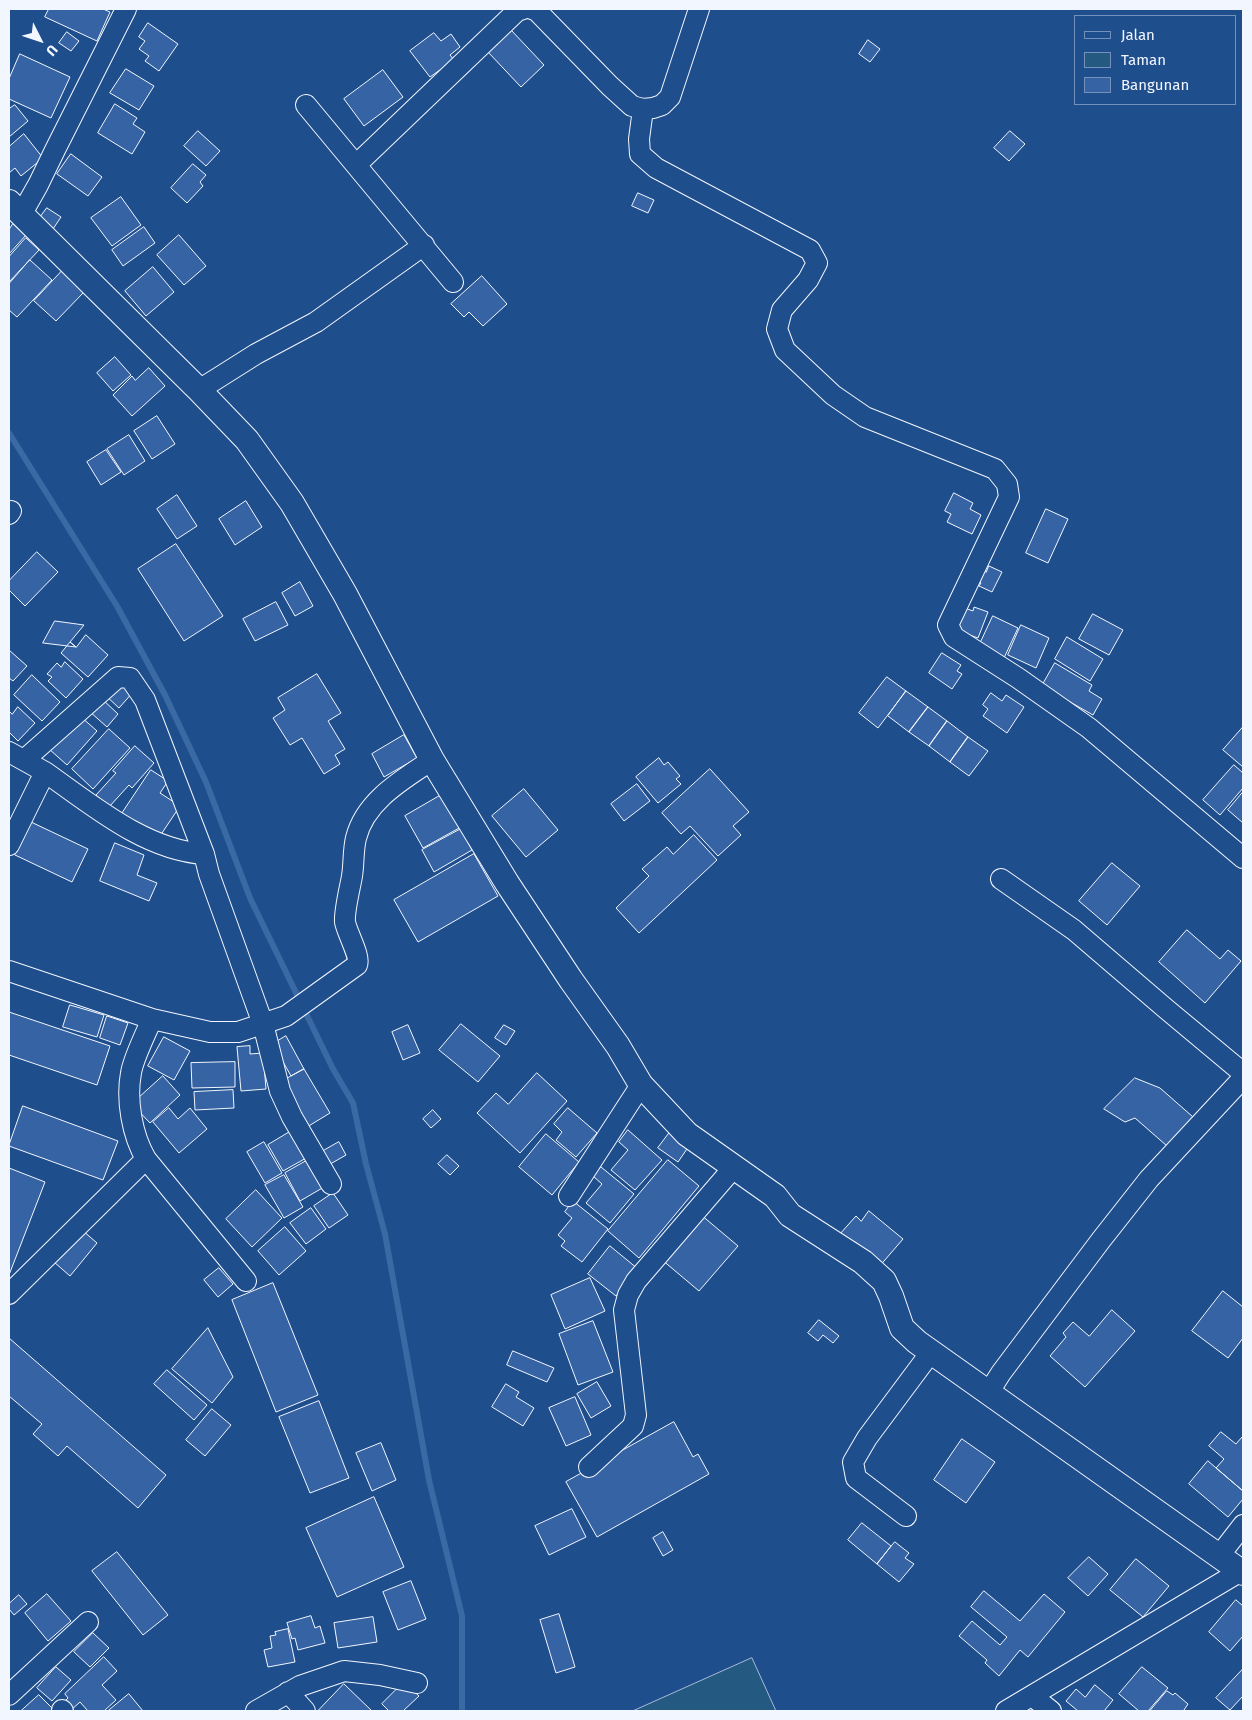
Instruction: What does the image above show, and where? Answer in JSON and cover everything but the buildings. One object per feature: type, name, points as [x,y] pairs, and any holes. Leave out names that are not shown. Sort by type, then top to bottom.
[{"type":"street","points":[[126,9],[38,185],[15,209],[199,390],[247,440],[292,503],[345,594],[432,760],[570,980],[618,1046],[641,1084],[687,1134],[775,1196],[790,1215],[864,1262],[884,1281],[902,1328],[917,1342],[931,1352],[1000,1376],[1233,1538],[1242,1572],[1006,1711]]},
{"type":"street","points":[[356,165],[517,11],[523,9]]},
{"type":"street","points":[[532,9],[537,11],[632,106],[643,109],[662,105],[670,97],[699,9]]},
{"type":"street","points":[[306,105],[453,282]]},
{"type":"street","points":[[643,109],[639,139],[640,154],[656,168],[810,250],[817,263],[808,280],[782,310],[777,329],[785,350],[833,395],[866,417],[995,469],[1007,484],[1010,497],[948,624],[954,637],[1018,678],[1089,728],[1243,858]]},
{"type":"street","points":[[199,390],[256,354],[316,322],[424,245]]},
{"type":"street","points":[[206,864],[151,840],[41,779],[16,756],[118,677],[130,678],[145,700],[206,864],[264,1024],[280,1091],[292,1117],[331,1184]]},
{"type":"street","points":[[9,971],[152,1019],[210,1032],[238,1032],[286,1016],[354,968],[358,962],[345,921],[356,838],[362,822],[374,804],[397,784],[432,760]]},
{"type":"street","points":[[9,845],[41,779]]},
{"type":"street","points":[[1001,879],[1074,930],[1243,1073]]},
{"type":"street","points":[[152,1019],[131,1072],[130,1109],[139,1147],[146,1159],[246,1281]]},
{"type":"street","points":[[1000,1376],[1100,1240],[1149,1179],[1243,1078]]},
{"type":"street","points":[[569,1196],[641,1084]]},
{"type":"street","points":[[9,1294],[146,1159]]},
{"type":"street","points":[[589,1468],[633,1426],[636,1415],[624,1310],[628,1295],[636,1281],[734,1167]]},
{"type":"street","points":[[906,1516],[856,1478],[853,1462],[867,1438],[931,1352]]},
{"type":"street","points":[[9,1695],[88,1622]]},
{"type":"street","points":[[256,1711],[300,1686],[344,1672],[380,1675],[417,1682]]},
{"type":"street","points":[[288,1692],[305,1711]]},
{"type":"street","points":[[1032,1696],[1052,1711]]},
{"type":"green space","points":[[752,1658],[776,1711],[633,1711]]},
{"type":"waterway","points":[[9,433],[117,606],[165,695],[206,782],[250,898],[333,1069],[353,1103],[366,1164],[385,1234],[429,1480],[462,1616],[462,1711]]}]
